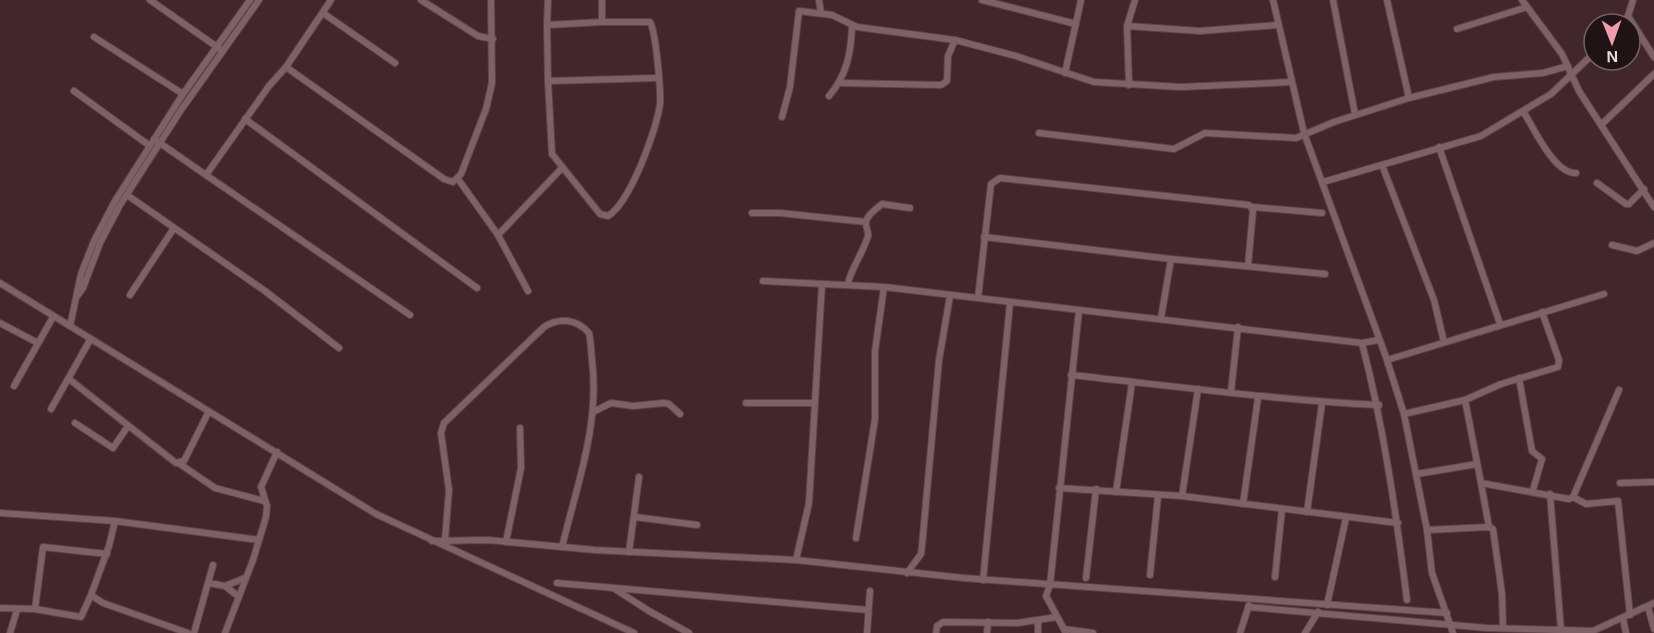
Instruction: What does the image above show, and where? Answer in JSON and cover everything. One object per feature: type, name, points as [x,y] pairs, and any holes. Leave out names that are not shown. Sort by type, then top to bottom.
[{"type":"street","points":[[150,0],[220,49]]},
{"type":"street","points":[[206,175],[245,119],[286,67],[331,0]]},
{"type":"street","points":[[421,0],[478,36],[493,39]]},
{"type":"street","points":[[286,67],[444,179],[453,182],[458,179],[491,90],[493,39],[490,0]]},
{"type":"street","points":[[547,25],[650,22],[658,78],[658,114],[637,178],[613,213],[608,216],[600,214],[552,153],[548,81],[547,25],[548,0]]},
{"type":"street","points":[[602,0],[602,22]]},
{"type":"street","points":[[819,0],[821,13]]},
{"type":"street","points":[[982,0],[1076,24]]},
{"type":"street","points":[[1065,73],[1081,0]]},
{"type":"street","points":[[1129,85],[1127,26],[1135,0]]},
{"type":"street","points":[[1273,0],[1277,25],[1305,134],[1387,360],[1404,414],[1427,530],[1432,573],[1453,633]]},
{"type":"street","points":[[1333,0],[1355,114]]},
{"type":"street","points":[[1387,0],[1408,98]]},
{"type":"street","points":[[1522,0],[1568,66],[1600,125],[1654,207]]},
{"type":"street","points":[[70,326],[78,295],[77,286],[94,241],[115,201],[150,146],[158,141],[254,1]]},
{"type":"street","points":[[1457,28],[1527,7]]},
{"type":"street","points":[[782,117],[790,87],[799,11],[821,13],[852,26],[954,40],[1016,56],[1094,82],[1181,87],[1292,82]]},
{"type":"street","points":[[323,13],[395,63]]},
{"type":"street","points":[[1127,26],[1200,31],[1277,25]]},
{"type":"street","points":[[829,96],[840,83],[851,55],[852,26]]},
{"type":"street","points":[[94,37],[183,94]]},
{"type":"street","points":[[1642,38],[1654,57]]},
{"type":"street","points":[[840,83],[941,86],[947,81],[948,56],[954,40]]},
{"type":"street","points":[[78,295],[83,288],[100,243],[183,94],[220,49]]},
{"type":"street","points":[[1039,133],[1174,149],[1205,133],[1296,138],[1355,114],[1408,98],[1494,77],[1543,73],[1568,66]]},
{"type":"street","points":[[1323,182],[1439,147],[1470,141],[1523,111],[1572,76],[1582,66]]},
{"type":"street","points":[[1600,125],[1654,74]]},
{"type":"street","points":[[548,81],[658,78]]},
{"type":"street","points":[[74,91],[150,146]]},
{"type":"street","points":[[1523,111],[1553,159],[1566,171],[1576,173]]},
{"type":"street","points":[[245,119],[477,288]]},
{"type":"street","points":[[158,141],[410,315]]},
{"type":"street","points":[[1439,147],[1500,324]]},
{"type":"street","points":[[1382,165],[1434,300],[1444,342]]},
{"type":"street","points":[[498,235],[562,168]]},
{"type":"street","points":[[458,179],[498,235],[528,291]]},
{"type":"street","points":[[978,298],[991,184],[994,179],[1322,213]]},
{"type":"street","points":[[1597,183],[1626,204],[1629,204],[1644,189]]},
{"type":"street","points":[[127,195],[265,291],[339,348]]},
{"type":"street","points":[[848,285],[848,277],[859,262],[868,236],[866,222],[882,204],[910,208]]},
{"type":"street","points":[[1248,266],[1253,207]]},
{"type":"street","points":[[752,213],[780,213],[866,222]]},
{"type":"street","points":[[130,296],[174,228]]},
{"type":"street","points":[[984,237],[1325,274]]},
{"type":"street","points":[[1612,245],[1637,251],[1654,243]]},
{"type":"street","points":[[1161,318],[1171,259]]},
{"type":"street","points":[[763,280],[884,287],[1362,343],[1379,340]]},
{"type":"street","points":[[0,283],[376,514],[634,633]]},
{"type":"street","points":[[796,560],[808,503],[822,284]]},
{"type":"street","points":[[856,538],[875,419],[875,351],[884,287]]},
{"type":"street","points":[[1387,360],[1604,294]]},
{"type":"street","points":[[908,573],[921,554],[939,360],[950,296]]},
{"type":"street","points":[[983,580],[1011,303]]},
{"type":"street","points":[[1079,310],[1071,375],[1071,400],[1047,597],[1065,631],[1093,633]]},
{"type":"street","points":[[1404,414],[1465,400],[1519,378],[1558,367],[1559,360],[1542,312]]},
{"type":"street","points":[[14,386],[53,317]]},
{"type":"street","points":[[445,540],[449,490],[441,433],[444,423],[551,322],[568,321],[580,324],[589,333],[594,380],[593,412],[577,495],[561,547]]},
{"type":"street","points":[[0,322],[38,343]]},
{"type":"street","points":[[1231,392],[1238,327]]},
{"type":"street","points":[[51,409],[90,340]]},
{"type":"street","points":[[1362,343],[1378,405],[1398,523],[1407,600]]},
{"type":"street","points":[[1071,375],[1231,392],[1258,398],[1378,405]]},
{"type":"street","points":[[1519,378],[1533,451],[1542,457],[1533,490]]},
{"type":"street","points":[[69,379],[172,462],[180,464],[215,488],[264,501]]},
{"type":"street","points":[[1116,492],[1132,383]]},
{"type":"street","points":[[1182,496],[1198,388]]},
{"type":"street","points":[[1573,497],[1619,390]]},
{"type":"street","points":[[1243,504],[1258,398]]},
{"type":"street","points":[[1465,400],[1489,527],[1495,533],[1503,628]]},
{"type":"street","points":[[593,412],[611,403],[633,406],[664,403],[669,404],[680,414]]},
{"type":"street","points":[[746,403],[814,403]]},
{"type":"street","points":[[1307,512],[1322,403]]},
{"type":"street","points":[[180,464],[184,461],[208,412]]},
{"type":"street","points":[[75,423],[113,448],[128,426]]},
{"type":"street","points":[[506,542],[520,468],[520,428]]},
{"type":"street","points":[[225,633],[259,540],[267,512],[261,487],[277,452]]},
{"type":"street","points":[[1417,474],[1477,464]]},
{"type":"street","points":[[629,552],[639,477]]},
{"type":"street","points":[[1620,483],[1654,482]]},
{"type":"street","points":[[1481,483],[1533,490],[1569,499],[1573,497],[1586,504],[1618,501],[1626,633]]},
{"type":"street","points":[[1059,488],[1182,496],[1398,523]]},
{"type":"street","points":[[1086,578],[1096,489]]},
{"type":"street","points":[[1550,494],[1561,630]]},
{"type":"street","points":[[1150,575],[1158,496]]},
{"type":"street","points":[[1275,577],[1282,508]]},
{"type":"street","points":[[0,513],[114,521],[259,540]]},
{"type":"street","points":[[635,517],[697,525]]},
{"type":"street","points":[[1305,633],[1325,604],[1346,518]]},
{"type":"street","points":[[0,608],[35,609],[81,617],[107,554],[114,521]]},
{"type":"street","points":[[1427,530],[1489,527]]},
{"type":"street","points":[[432,541],[506,542],[629,552],[796,560],[983,580],[1447,613]]},
{"type":"street","points":[[35,609],[44,547],[107,554]]},
{"type":"street","points":[[194,633],[213,565]]},
{"type":"street","points":[[209,584],[225,586],[245,578]]},
{"type":"street","points":[[557,583],[868,610]]},
{"type":"street","points":[[225,586],[238,596]]},
{"type":"street","points":[[615,588],[649,611],[689,633]]},
{"type":"street","points":[[867,633],[870,591]]},
{"type":"street","points":[[91,595],[103,603],[188,633]]},
{"type":"street","points":[[1240,633],[1251,599]]},
{"type":"street","points":[[1248,607],[1503,628],[1599,630],[1651,605],[1654,629]]},
{"type":"street","points":[[10,633],[17,609]]},
{"type":"street","points":[[936,633],[937,626],[943,622],[1038,620],[1057,617]]},
{"type":"street","points":[[1038,620],[1038,633]]},
{"type":"street","points":[[987,633],[988,622]]}]
